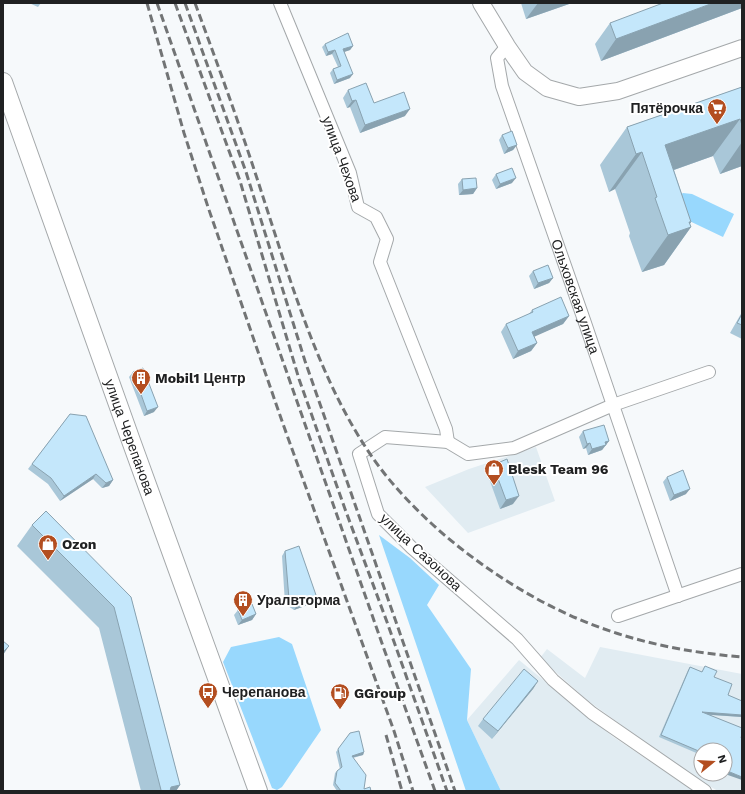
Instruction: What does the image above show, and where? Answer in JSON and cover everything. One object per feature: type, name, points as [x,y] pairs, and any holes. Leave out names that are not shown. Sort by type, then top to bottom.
[{"type":"main road","name":"улица Черепанова","points":[[3,82],[143,475],[258,791]]},
{"type":"street","name":"улица Чехова","points":[[280,3],[350,173],[358,207],[376,217],[387,239],[380,262],[446,429],[448,442]]},
{"type":"street","points":[[481,3],[525,72],[547,88],[579,97],[618,91],[742,48]]},
{"type":"street","name":"Ольховская улица","points":[[507,46],[497,58],[502,86],[678,596]]},
{"type":"street","name":"улица Сазонова","points":[[705,791],[586,708],[553,680],[517,639],[412,548],[378,514],[359,454],[385,437],[448,442],[468,454],[514,448],[613,405],[710,372]]},
{"type":"street","points":[[618,616],[742,574]]},
{"type":"shaded area","points":[[683,193],[692,194],[734,214],[723,237],[681,217],[680,195]]},
{"type":"shaded area","points":[[536,447],[555,501],[468,533],[425,487],[469,469]]},
{"type":"shaded area","points":[[379,535],[410,558],[439,585],[427,605],[471,669],[467,720],[501,791],[466,791]]},
{"type":"shaded area","points":[[279,637],[292,644],[321,730],[282,787],[277,790],[272,788],[223,662],[231,647]]},
{"type":"shaded area","points":[[600,647],[742,674],[742,791],[718,791],[702,782],[733,782],[733,742],[693,742],[693,777],[587,700],[540,658],[547,649],[585,678]]},
{"type":"shaded area","points":[[519,660],[612,736],[694,791],[501,791],[467,720]]},
{"type":"building","points":[[663,3],[713,3],[616,39],[610,23]]},
{"type":"building","points":[[348,33],[353,46],[343,49],[353,74],[337,80],[333,69],[341,66],[335,50],[328,52],[325,44]]},
{"type":"building","points":[[366,83],[374,103],[404,92],[410,109],[365,125],[356,100],[352,101],[348,90]]},
{"type":"building","points":[[742,87],[742,125],[740,119],[665,145],[691,222],[689,222],[691,227],[668,235],[655,198],[657,197],[642,152],[636,154],[627,127]]},
{"type":"building","points":[[512,131],[517,145],[508,148],[502,135]]},
{"type":"building","points":[[512,168],[516,178],[500,184],[496,174]]},
{"type":"building","points":[[476,178],[477,188],[463,190],[462,179]]},
{"type":"building","points":[[548,265],[553,278],[538,283],[533,271]]},
{"type":"building","points":[[561,297],[569,316],[532,332],[537,343],[518,351],[506,324]]},
{"type":"building","points":[[742,314],[742,325],[737,323]]},
{"type":"building","points":[[143,368],[158,407],[147,411],[133,372]]},
{"type":"building","points":[[70,414],[86,416],[113,480],[106,483],[96,474],[64,496],[51,478],[32,464]]},
{"type":"building","points":[[604,425],[609,441],[605,442],[606,445],[592,449],[590,443],[587,444],[583,431]]},
{"type":"building","points":[[507,459],[519,496],[506,500],[493,465]]},
{"type":"building","points":[[683,470],[690,489],[674,495],[667,477]]},
{"type":"building","points":[[46,511],[131,597],[180,785],[171,787],[170,791],[160,791],[161,790],[114,607],[32,525]]},
{"type":"building","points":[[299,546],[317,598],[298,604],[289,599],[285,551]]},
{"type":"building","points":[[252,604],[256,614],[242,620],[238,610]]},
{"type":"building","points":[[3,641],[9,646],[3,652]]},
{"type":"building","points":[[705,666],[717,671],[714,677],[732,684],[728,695],[742,701],[742,715],[702,712],[742,728],[742,777],[733,773],[733,742],[693,742],[693,749],[661,735],[690,667],[702,672]]},
{"type":"building","points":[[524,669],[538,681],[498,731],[483,719]]},
{"type":"building","points":[[359,731],[364,752],[352,756],[366,775],[364,789],[370,787],[371,791],[341,791],[335,783],[337,771],[342,767],[338,749],[350,733]]},
{"type":"railway","points":[[147,3],[184,133],[208,207],[283,424],[394,731],[413,791]]},
{"type":"railway","points":[[157,3],[435,791]]},
{"type":"railway","points":[[175,3],[240,181],[299,379],[447,791]]},
{"type":"railway","points":[[185,3],[246,172],[305,361],[455,791]]},
{"type":"railway","points":[[195,3],[222,76],[287,272],[314,345],[329,381],[347,415],[366,448],[388,478],[415,508],[460,548],[493,572],[537,599],[565,613],[621,635],[680,649],[742,657]]},
{"type":"railway","points":[[386,735],[402,791]]},
{"type":"place","name":"Пятёрочка","points":[[717,125]]},
{"type":"place","name":"Mobil1 Центр","points":[[141,395]]},
{"type":"place","name":"Blesk Team 96","points":[[494,486]]},
{"type":"place","name":"Ozon","points":[[48,561]]},
{"type":"place","name":"Уралвторма","points":[[243,617]]},
{"type":"place","name":"Черепанова","points":[[208,709]]},
{"type":"place","name":"GGroup","points":[[340,710]]}]
